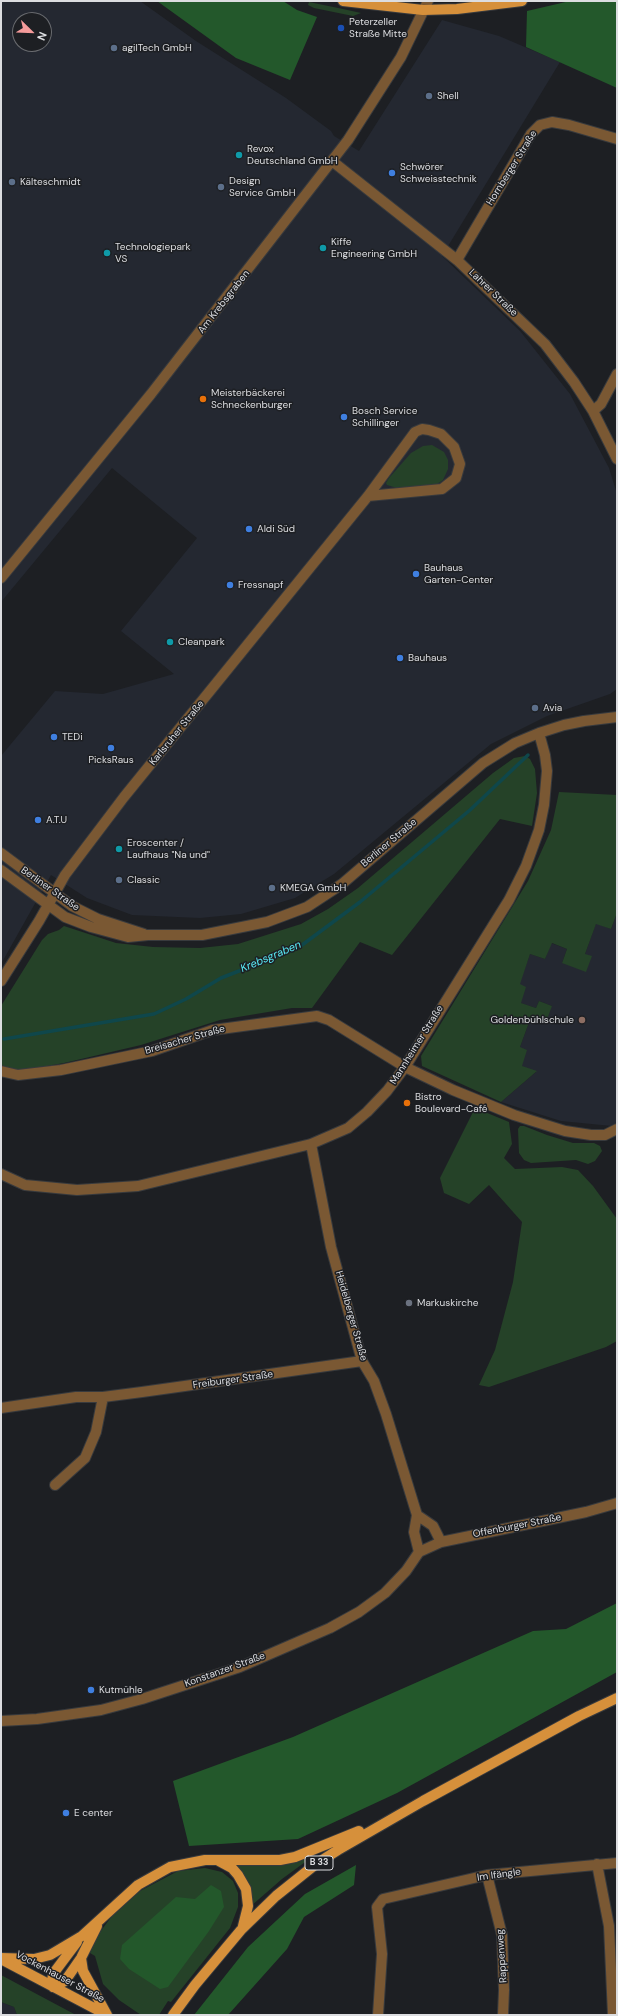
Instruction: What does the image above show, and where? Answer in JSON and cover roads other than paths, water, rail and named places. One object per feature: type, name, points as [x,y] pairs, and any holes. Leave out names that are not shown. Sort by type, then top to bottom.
[{"type":"main road","points":[[344,1],[426,5],[457,9],[522,1]]},
{"type":"main road","name":"B 33","points":[[174,2015],[179,2005],[240,1930],[276,1896],[316,1864],[408,1810],[579,1716],[617,1698]]},
{"type":"main road","points":[[1,1959],[34,1959],[50,1955],[82,1936],[99,1922],[133,1889],[159,1872],[182,1864],[217,1860],[280,1860],[295,1857],[408,1810]]},
{"type":"main road","points":[[217,1860],[232,1868],[243,1882],[246,1889],[248,1906],[244,1922],[240,1930]]},
{"type":"main road","points":[[82,1936],[53,1974],[53,1987],[66,1981],[81,1958],[99,1922]]},
{"type":"main road","points":[[81,1958],[83,1971],[107,2015]]},
{"type":"main road","name":"Vockenhauser Straße","points":[[1,1959],[107,2015]]},
{"type":"street","name":"Am Krebsgraben","points":[[1,578],[151,394],[332,162],[366,114],[401,57],[426,5]]},
{"type":"street","name":"Hornberger Straße","points":[[457,260],[531,134],[540,125],[552,122],[617,140]]},
{"type":"street","name":"Lahrer Straße","points":[[332,162],[457,260],[545,344],[574,382],[592,411],[617,459]]},
{"type":"street","points":[[592,411],[601,404],[617,374]]},
{"type":"street","name":"Karlsruher Straße","points":[[1,981],[65,875],[124,797],[368,496],[415,432],[422,429],[441,434],[454,447],[460,464],[456,478],[442,489],[368,496]]},
{"type":"street","name":"Berliner Straße","points":[[1,870],[65,917],[91,928],[128,937],[148,935],[202,935],[244,928],[267,922],[307,907],[342,884],[483,763],[515,743],[539,733],[584,721],[617,717]]},
{"type":"street","name":"Mannheimer Straße","points":[[1,1174],[25,1185],[77,1190],[138,1186],[311,1144],[348,1128],[367,1112],[387,1091],[405,1066],[509,900],[526,866],[539,830],[544,805],[547,771],[545,755],[539,733]]},
{"type":"street","name":"Berliner Straße","points":[[1,853],[72,906],[98,919],[148,935]]},
{"type":"street","name":"Breisacher Straße","points":[[1,1071],[18,1075],[61,1070],[152,1050],[213,1030],[317,1016],[329,1020],[405,1066]]},
{"type":"street","points":[[405,1066],[453,1090],[514,1115],[565,1131],[605,1135],[617,1129]]},
{"type":"street","name":"Heidelberger Straße","points":[[311,1144],[331,1248],[362,1361],[374,1381],[386,1414],[417,1515],[414,1532],[419,1552]]},
{"type":"street","name":"Freiburger Straße","points":[[1,1408],[76,1397],[103,1397],[362,1361]]},
{"type":"street","points":[[55,1485],[85,1458],[96,1432],[103,1397]]},
{"type":"street","name":"Offenburger Straße","points":[[419,1552],[440,1542],[586,1512],[617,1502]]},
{"type":"street","points":[[417,1515],[433,1526],[440,1542]]},
{"type":"street","name":"Konstanzer Straße","points":[[1,1721],[38,1719],[101,1710],[142,1700],[240,1667],[330,1628],[359,1612],[385,1593],[406,1571],[419,1552]]},
{"type":"street","name":"Im Ifängle","points":[[378,2015],[382,1954],[377,1907],[383,1899],[487,1875],[617,1863]]},
{"type":"street","points":[[597,1864],[609,1926],[613,2015]]},
{"type":"street","name":"Rappenweg","points":[[487,1875],[502,1934],[504,1990],[503,2015]]},
{"type":"waterway","name":"Krebsgraben","points":[[4,1039],[154,1014],[186,999],[221,978],[298,948],[360,902],[470,810],[528,755]]},
{"type":"place","name":"Peterzeller Straße Mitte","points":[[341,28]]},
{"type":"place","name":"agilTech GmbH","points":[[114,48]]},
{"type":"place","name":"Shell","points":[[429,96]]},
{"type":"place","name":"Revox Deutschland GmbH","points":[[239,155]]},
{"type":"place","name":"Schwörer Schweisstechnik","points":[[392,173]]},
{"type":"place","name":"Kälteschmidt","points":[[12,182]]},
{"type":"place","name":"Design Service GmbH","points":[[221,187]]},
{"type":"place","name":"Kiffe Engineering GmbH","points":[[323,248]]},
{"type":"place","name":"Technologiepark VS","points":[[107,253]]},
{"type":"place","name":"Meisterbäckerei Schneckenburger","points":[[203,399]]},
{"type":"place","name":"Bosch Service Schillinger","points":[[344,417]]},
{"type":"place","name":"Aldi Süd","points":[[249,529]]},
{"type":"place","name":"Bauhaus Garten-Center","points":[[416,574]]},
{"type":"place","name":"Fressnapf","points":[[230,585]]},
{"type":"place","name":"Cleanpark","points":[[170,642]]},
{"type":"place","name":"Bauhaus","points":[[400,658]]},
{"type":"place","name":"Avia","points":[[535,708]]},
{"type":"place","name":"TEDi","points":[[54,737]]},
{"type":"place","name":"PicksRaus","points":[[111,748]]},
{"type":"place","name":"A.T.U","points":[[38,820]]},
{"type":"place","name":"Eroscenter / Laufhaus \"Na und\"","points":[[119,849]]},
{"type":"place","name":"Classic","points":[[119,880]]},
{"type":"place","name":"KMEGA GmbH","points":[[272,888]]},
{"type":"place","name":"Goldenbühlschule","points":[[582,1020]]},
{"type":"place","name":"Bistro Boulevard-Café","points":[[407,1103]]},
{"type":"place","name":"Markuskirche","points":[[409,1303]]},
{"type":"place","name":"Kutmühle","points":[[91,1690]]},
{"type":"place","name":"E center","points":[[66,1813]]}]
